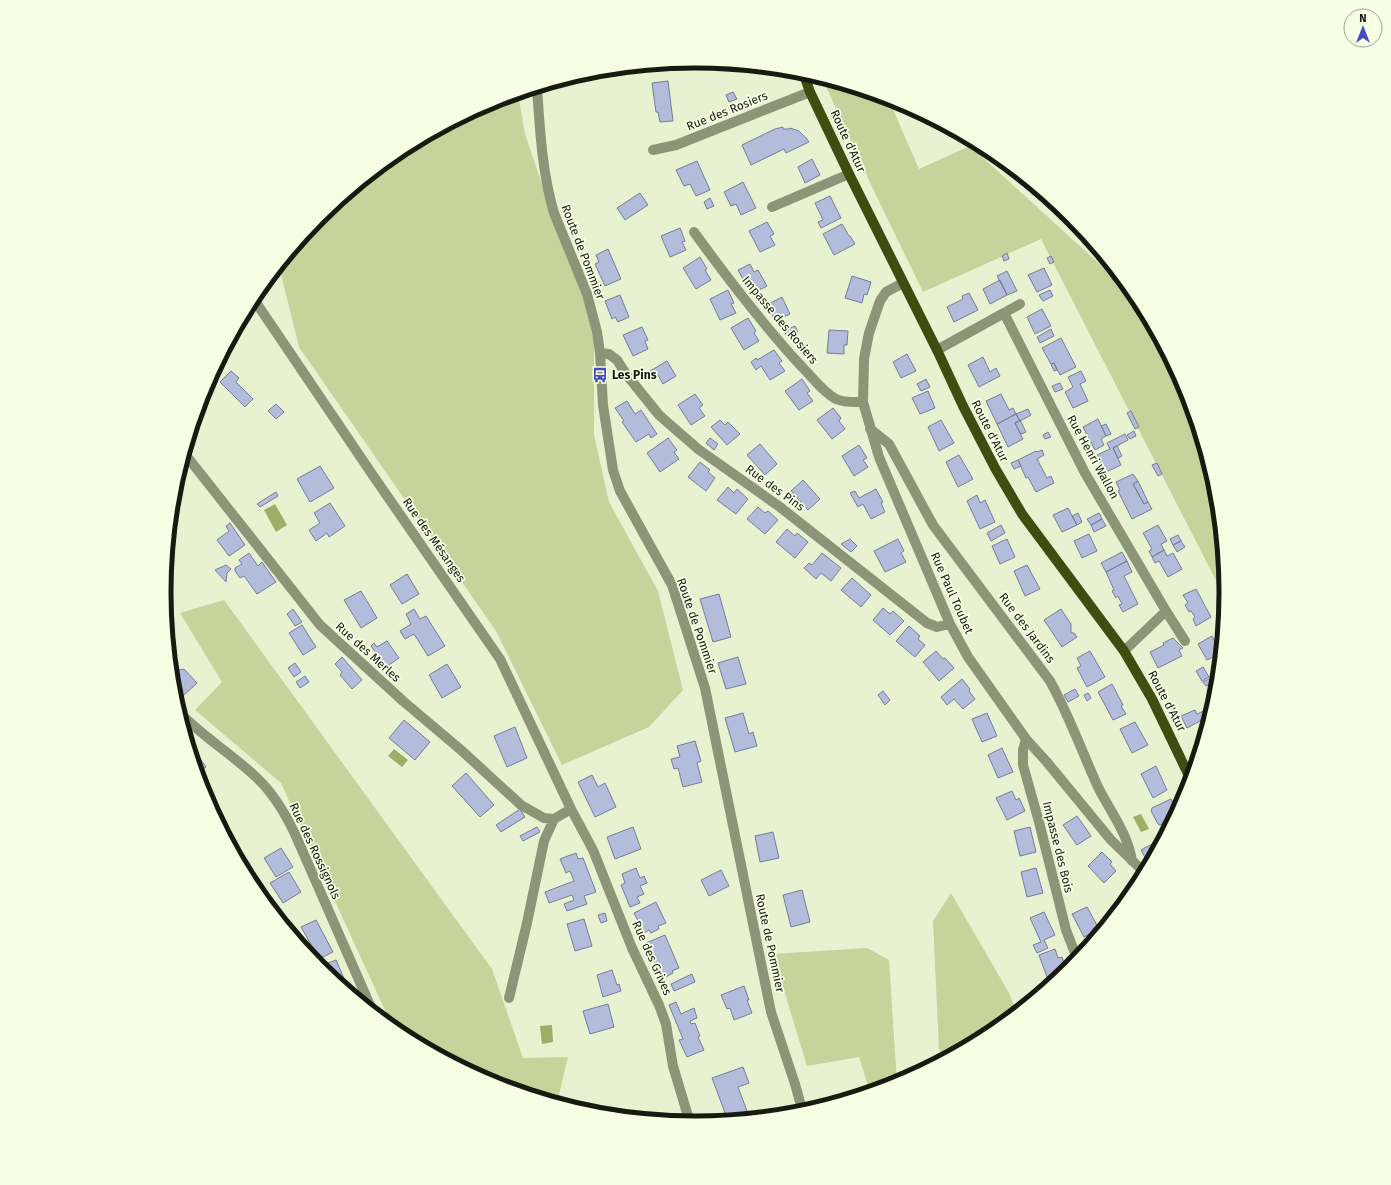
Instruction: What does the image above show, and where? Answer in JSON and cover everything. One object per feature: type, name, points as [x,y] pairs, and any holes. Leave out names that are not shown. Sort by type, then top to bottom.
[{"type":"main road","name":"Route d'Atur","points":[[806,80],[810,92],[849,174],[937,350],[963,406],[1006,489],[1022,514],[1124,651],[1152,699],[1188,772]]},
{"type":"street","name":"Rue des Rosiers","points":[[653,150],[676,145],[810,92]]},
{"type":"street","name":"Route de Pommier","points":[[537,93],[543,151],[550,199],[554,213],[587,294],[597,332],[600,353],[603,405],[611,466],[620,491],[672,585],[705,688],[771,1012],[801,1106]]},
{"type":"street","points":[[772,207],[849,174]]},
{"type":"street","name":"Impasse des Rosiers","points":[[694,232],[746,302],[785,349],[816,382],[826,392],[835,398],[845,402],[863,402]]},
{"type":"street","name":"Rue Paul Toubet","points":[[903,283],[886,292],[880,301],[874,316],[864,360],[863,402],[879,457],[950,624],[968,657],[1026,739],[1111,840],[1141,869]]},
{"type":"street","name":"Rue des Mésanges","points":[[257,304],[369,470],[500,658],[571,809]]},
{"type":"street","points":[[937,350],[1020,304]]},
{"type":"street","name":"Rue Henri Wallon","points":[[1004,313],[1086,473],[1166,611],[1185,640]]},
{"type":"street","name":"Rue des Pins","points":[[600,353],[609,354],[617,360],[626,374],[659,415],[698,449],[780,507],[927,623],[937,627],[950,624]]},
{"type":"street","name":"Rue des Jardins","points":[[870,429],[889,444],[933,525],[1050,681],[1065,710],[1099,788],[1128,844],[1132,861]]},
{"type":"street","name":"Rue des Merles","points":[[189,459],[320,625],[402,701],[460,750],[521,805],[544,818],[554,819]]},
{"type":"street","points":[[1124,651],[1166,611]]},
{"type":"street","name":"Rue des Rossignols","points":[[187,719],[258,778],[272,794],[295,834],[369,1003]]},
{"type":"street","name":"Impasse des Bois","points":[[1026,739],[1023,750],[1024,772],[1040,822],[1066,930],[1075,954]]},
{"type":"street","points":[[509,998],[527,923],[544,841],[554,819],[571,809]]},
{"type":"street","name":"Rue des Grives","points":[[571,809],[593,850],[632,948],[666,1024],[673,1066],[688,1117]]},
{"type":"shaded area","points":[[825,85],[864,96],[892,106],[919,169],[970,146],[1117,280],[1150,330],[1180,392],[1192,424],[1210,490],[1216,524],[1220,588],[1041,239],[923,292]]},
{"type":"shaded area","points":[[519,99],[525,134],[555,223],[580,284],[594,341],[594,435],[609,502],[658,591],[683,690],[649,727],[562,765],[496,631],[299,347],[280,271],[301,247],[350,198],[376,176],[404,156],[433,138],[464,122]]},
{"type":"shaded area","points":[[275,504],[287,525],[276,532],[264,510]]},
{"type":"shaded area","points":[[224,600],[492,969],[523,1058],[568,1057],[558,1098],[495,1077],[464,1063],[433,1047],[388,1018],[281,783],[195,710],[222,682],[180,613]]},
{"type":"shaded area","points":[[394,749],[408,760],[402,767],[388,756]]},
{"type":"shaded area","points":[[1141,814],[1149,829],[1141,832],[1133,817]]},
{"type":"shaded area","points":[[951,893],[1009,993],[1015,1009],[987,1029],[943,1055],[939,1049],[933,921]]},
{"type":"shaded area","points":[[867,948],[889,960],[897,1077],[869,1087],[859,1057],[807,1066],[773,954]]},
{"type":"shaded area","points":[[552,1025],[553,1042],[542,1044],[540,1026]]},
{"type":"building","points":[[668,81],[673,121],[660,122],[658,112],[656,112],[652,83]]},
{"type":"building","points":[[733,92],[737,99],[729,102],[726,95]]},
{"type":"building","points":[[783,127],[783,129],[790,128],[799,131],[809,142],[786,153],[784,149],[751,165],[742,145],[775,129]]},
{"type":"building","points":[[812,159],[820,175],[805,183],[798,167]]},
{"type":"building","points":[[697,161],[710,190],[696,196],[690,184],[684,186],[676,170]]},
{"type":"building","points":[[743,182],[756,208],[741,215],[736,204],[731,206],[724,192]]},
{"type":"building","points":[[640,193],[648,205],[625,220],[617,208]]},
{"type":"building","points":[[830,196],[841,218],[821,228],[818,222],[823,220],[815,203]]},
{"type":"building","points":[[710,198],[714,206],[707,209],[704,202]]},
{"type":"building","points":[[767,222],[774,234],[770,236],[775,245],[760,252],[749,231]]},
{"type":"building","points":[[842,224],[855,244],[834,255],[823,234]]},
{"type":"building","points":[[680,228],[685,241],[682,242],[686,250],[670,257],[661,236]]},
{"type":"building","points":[[608,249],[621,279],[605,286],[595,264],[599,262],[596,255]]},
{"type":"building","points":[[1007,253],[1009,259],[1004,261],[1002,256]]},
{"type":"building","points":[[1051,256],[1054,262],[1050,264],[1047,258]]},
{"type":"building","points":[[700,257],[711,280],[696,289],[683,268]]},
{"type":"building","points":[[750,264],[754,272],[758,270],[767,286],[751,294],[738,270]]},
{"type":"building","points":[[1044,268],[1052,285],[1037,292],[1028,275]]},
{"type":"building","points":[[1007,271],[1017,291],[1007,295],[997,276]]},
{"type":"building","points":[[852,276],[871,282],[867,295],[864,294],[862,303],[845,298]]},
{"type":"building","points":[[1000,280],[1007,295],[990,304],[983,289]]},
{"type":"building","points":[[728,290],[734,303],[731,304],[736,313],[720,320],[710,299]]},
{"type":"building","points":[[1050,290],[1053,296],[1043,301],[1039,295]]},
{"type":"building","points":[[969,293],[978,310],[954,322],[947,307],[963,299],[962,296]]},
{"type":"building","points":[[620,295],[629,317],[618,322],[615,317],[612,319],[605,301]]},
{"type":"building","points":[[782,297],[790,314],[775,321],[767,305]]},
{"type":"building","points":[[1042,309],[1051,326],[1035,334],[1027,317]]},
{"type":"building","points":[[748,318],[756,331],[754,333],[759,341],[744,350],[731,328]]},
{"type":"building","points":[[795,326],[798,332],[788,338],[784,331]]},
{"type":"building","points":[[642,327],[648,340],[645,341],[648,349],[633,356],[623,335]]},
{"type":"building","points":[[1051,329],[1054,336],[1040,343],[1037,337]]},
{"type":"building","points":[[829,330],[848,331],[847,345],[844,345],[844,354],[827,353]]},
{"type":"building","points":[[1061,338],[1076,367],[1060,375],[1054,363],[1051,364],[1042,348]]},
{"type":"building","points":[[774,350],[782,361],[779,363],[785,371],[770,380],[761,366],[756,370],[751,362],[756,358],[757,360]]},
{"type":"building","points":[[907,354],[916,371],[901,378],[893,362]]},
{"type":"building","points":[[983,357],[990,372],[996,368],[1000,376],[979,387],[968,365]]},
{"type":"building","points":[[667,361],[676,376],[663,384],[658,375],[654,377],[650,371]]},
{"type":"building","points":[[1054,363],[1057,370],[1054,371],[1051,364]]},
{"type":"building","points":[[231,371],[239,378],[236,382],[253,399],[245,407],[220,382]]},
{"type":"building","points":[[1081,371],[1086,381],[1080,384],[1088,401],[1073,408],[1065,392],[1073,387],[1068,377]]},
{"type":"building","points":[[802,379],[810,391],[807,393],[813,401],[799,410],[785,391]]},
{"type":"building","points":[[926,379],[930,387],[921,391],[917,384]]},
{"type":"building","points":[[1060,383],[1063,389],[1055,392],[1052,386]]},
{"type":"building","points":[[928,391],[935,408],[920,414],[912,398]]},
{"type":"building","points":[[695,394],[703,405],[699,408],[705,416],[691,425],[678,405]]},
{"type":"building","points":[[1001,394],[1009,410],[1013,408],[1016,414],[997,424],[986,401]]},
{"type":"building","points":[[627,401],[635,414],[641,410],[657,434],[651,438],[649,434],[636,442],[622,422],[624,421],[615,408]]},
{"type":"building","points":[[276,404],[284,412],[276,419],[268,411]]},
{"type":"building","points":[[833,408],[841,418],[839,421],[845,429],[832,439],[817,420]]},
{"type":"building","points":[[1028,409],[1031,415],[1020,421],[1016,414]]},
{"type":"building","points":[[1131,411],[1139,427],[1135,429],[1127,413]]},
{"type":"building","points":[[1016,414],[1020,421],[1015,423],[1023,439],[1008,447],[997,424]]},
{"type":"building","points":[[1098,419],[1106,436],[1101,439],[1104,445],[1095,450],[1083,427]]},
{"type":"building","points":[[720,420],[725,425],[728,422],[740,434],[727,445],[711,427]]},
{"type":"building","points":[[941,420],[954,443],[939,451],[928,427]]},
{"type":"building","points":[[1020,420],[1026,432],[1021,434],[1015,423]]},
{"type":"building","points":[[1106,424],[1111,434],[1106,436],[1101,426]]},
{"type":"building","points":[[1134,431],[1136,436],[1130,439],[1127,435]]},
{"type":"building","points":[[1048,432],[1051,437],[1045,439],[1043,435]]},
{"type":"building","points":[[1125,434],[1128,440],[1113,448],[1121,465],[1106,472],[1097,455],[1110,449],[1107,443]]},
{"type":"building","points":[[668,438],[677,450],[674,452],[679,459],[660,472],[647,453]]},
{"type":"building","points":[[710,438],[718,444],[714,450],[706,443]]},
{"type":"building","points":[[760,444],[777,464],[765,475],[747,455]]},
{"type":"building","points":[[859,445],[867,458],[863,460],[868,467],[854,476],[842,456]]},
{"type":"building","points":[[1117,446],[1122,456],[1118,458],[1113,448]]},
{"type":"building","points":[[1042,450],[1044,455],[1037,459],[1047,478],[1051,476],[1054,483],[1036,492],[1028,477],[1026,478],[1018,460],[1036,451]]},
{"type":"building","points":[[959,455],[973,479],[958,487],[946,462]]},
{"type":"building","points":[[1018,460],[1021,466],[1014,469],[1011,463]]},
{"type":"building","points":[[700,462],[710,470],[708,472],[715,478],[706,491],[688,477]]},
{"type":"building","points":[[1157,463],[1162,474],[1158,476],[1152,465]]},
{"type":"building","points":[[320,466],[334,488],[310,502],[297,479]]},
{"type":"building","points":[[1133,474],[1138,481],[1133,484],[1144,504],[1148,502],[1152,509],[1132,519],[1118,491],[1120,490],[1116,482]]},
{"type":"building","points":[[803,480],[820,499],[808,510],[791,491]]},
{"type":"building","points":[[1138,481],[1148,502],[1144,504],[1133,484]]},
{"type":"building","points":[[728,487],[734,493],[737,489],[748,499],[736,514],[717,500]]},
{"type":"building","points":[[876,489],[883,502],[881,503],[885,512],[871,519],[863,504],[858,507],[850,493],[855,491],[859,498]]},
{"type":"building","points":[[276,492],[278,496],[260,507],[257,504]]},
{"type":"building","points":[[977,495],[980,503],[985,500],[995,522],[980,529],[967,501]]},
{"type":"building","points":[[330,503],[345,526],[329,537],[327,533],[316,541],[309,530],[320,523],[314,513]]},
{"type":"building","points":[[758,507],[765,513],[768,511],[778,520],[765,534],[747,519]]},
{"type":"building","points":[[1068,508],[1077,525],[1062,532],[1053,515]]},
{"type":"building","points":[[1078,513],[1082,522],[1077,525],[1072,516]]},
{"type":"building","points":[[1099,513],[1102,519],[1091,525],[1087,519]]},
{"type":"building","points":[[1102,519],[1106,526],[1094,532],[1091,525]]},
{"type":"building","points":[[230,523],[245,545],[229,556],[217,540],[229,531],[226,526]]},
{"type":"building","points":[[1001,525],[1005,533],[991,541],[987,533]]},
{"type":"building","points":[[1158,525],[1167,541],[1161,544],[1164,550],[1152,557],[1149,551],[1152,549],[1143,533]]},
{"type":"building","points":[[787,529],[795,536],[797,533],[808,542],[795,558],[776,542]]},
{"type":"building","points":[[1089,534],[1097,551],[1082,558],[1074,541]]},
{"type":"building","points":[[1178,535],[1181,541],[1173,545],[1170,539]]},
{"type":"building","points":[[850,539],[857,546],[851,552],[841,544]]},
{"type":"building","points":[[898,539],[904,551],[901,553],[906,562],[885,572],[874,551]]},
{"type":"building","points":[[1007,539],[1015,557],[1000,564],[992,546]]},
{"type":"building","points":[[1181,541],[1185,547],[1177,552],[1173,545]]},
{"type":"building","points":[[1164,550],[1167,556],[1173,553],[1182,569],[1168,577],[1159,561],[1155,563],[1152,557]]},
{"type":"building","points":[[1122,552],[1127,561],[1106,572],[1101,563]]},
{"type":"building","points":[[249,553],[258,566],[262,562],[276,582],[257,594],[244,576],[240,578],[235,571],[235,568],[242,564],[239,560]]},
{"type":"building","points":[[822,553],[841,568],[831,581],[821,573],[816,579],[804,568],[809,563],[812,565]]},
{"type":"building","points":[[1127,561],[1132,572],[1124,576],[1138,604],[1123,612],[1119,605],[1122,604],[1118,596],[1116,598],[1112,591],[1114,590],[1106,572]]},
{"type":"building","points":[[226,565],[231,569],[227,573],[226,582],[215,570]]},
{"type":"building","points":[[1027,565],[1040,589],[1025,596],[1014,571]]},
{"type":"building","points":[[407,574],[419,594],[402,604],[390,585]]},
{"type":"building","points":[[852,578],[871,595],[861,607],[841,590]]},
{"type":"building","points":[[1196,589],[1211,617],[1196,626],[1193,619],[1195,617],[1191,611],[1189,612],[1185,605],[1188,603],[1183,595]]},
{"type":"building","points":[[361,591],[377,618],[361,628],[344,600]]},
{"type":"building","points":[[719,594],[731,637],[713,642],[700,599]]},
{"type":"building","points":[[883,608],[890,614],[893,611],[904,621],[890,635],[873,620]]},
{"type":"building","points":[[293,609],[302,622],[295,626],[287,614]]},
{"type":"building","points":[[414,609],[420,619],[426,616],[445,646],[428,656],[414,634],[405,639],[400,631],[411,624],[406,614]]},
{"type":"building","points":[[1061,609],[1071,624],[1071,633],[1074,633],[1077,637],[1062,647],[1044,620]]},
{"type":"building","points":[[302,625],[316,647],[303,655],[289,633]]},
{"type":"building","points":[[909,626],[920,636],[918,639],[925,645],[915,657],[896,641]]},
{"type":"building","points":[[1212,636],[1217,646],[1217,655],[1207,660],[1198,644]]},
{"type":"building","points":[[1173,638],[1183,648],[1179,650],[1182,656],[1158,668],[1150,652],[1164,645],[1163,643]]},
{"type":"building","points":[[387,641],[399,658],[386,667],[371,646],[374,643],[377,647]]},
{"type":"building","points":[[936,651],[954,668],[939,681],[923,662]]},
{"type":"building","points":[[1090,651],[1105,677],[1087,687],[1077,668],[1081,666],[1077,658]]},
{"type":"building","points":[[342,657],[362,680],[352,689],[340,675],[342,672],[335,664]]},
{"type":"building","points":[[738,657],[746,684],[726,689],[718,663]]},
{"type":"building","points":[[295,663],[301,672],[294,677],[288,668]]},
{"type":"building","points":[[447,664],[461,687],[442,698],[429,675]]},
{"type":"building","points":[[1203,667],[1209,677],[1202,681],[1196,671]]},
{"type":"building","points":[[184,669],[197,683],[182,697],[177,673],[179,670]]},
{"type":"building","points":[[305,676],[309,682],[300,688],[296,682]]},
{"type":"building","points":[[1213,677],[1212,686],[1209,687],[1203,682]]},
{"type":"building","points":[[962,679],[970,689],[969,691],[975,699],[963,709],[954,699],[947,705],[941,697]]},
{"type":"building","points":[[1112,684],[1126,714],[1113,720],[1098,692]]},
{"type":"building","points":[[1075,689],[1079,696],[1068,702],[1064,695]]},
{"type":"building","points":[[883,691],[890,700],[885,705],[878,695]]},
{"type":"building","points":[[1088,693],[1091,698],[1087,701],[1084,695]]},
{"type":"building","points":[[1195,710],[1197,714],[1206,710],[1204,719],[1187,728],[1181,716]]},
{"type":"building","points":[[743,713],[749,734],[753,732],[757,746],[735,752],[725,718]]},
{"type":"building","points":[[987,713],[997,736],[982,742],[972,719]]},
{"type":"building","points":[[404,720],[430,742],[415,760],[389,738]]},
{"type":"building","points":[[1135,722],[1148,745],[1132,753],[1120,729]]},
{"type":"building","points":[[515,727],[527,758],[507,767],[494,736]]},
{"type":"building","points":[[695,741],[701,761],[697,763],[702,782],[683,787],[678,768],[674,769],[671,759],[680,757],[677,746]]},
{"type":"building","points":[[1002,748],[1013,772],[998,778],[988,755]]},
{"type":"building","points":[[197,754],[206,767],[202,770]]},
{"type":"building","points":[[1156,766],[1167,790],[1153,798],[1141,774]]},
{"type":"building","points":[[466,773],[494,805],[480,817],[452,786]]},
{"type":"building","points":[[592,775],[598,787],[605,783],[616,807],[595,817],[578,782]]},
{"type":"building","points":[[1012,791],[1016,800],[1019,798],[1025,811],[1007,820],[996,798]]},
{"type":"building","points":[[1171,799],[1174,806],[1165,825],[1164,823],[1160,825],[1158,824],[1151,811],[1152,808]]},
{"type":"building","points":[[520,809],[525,817],[501,832],[496,825]]},
{"type":"building","points":[[1077,816],[1091,836],[1077,845],[1063,825]]},
{"type":"building","points":[[537,827],[540,832],[523,841],[520,836]]},
{"type":"building","points":[[633,827],[641,849],[615,859],[607,837]]},
{"type":"building","points":[[1030,827],[1036,852],[1020,856],[1014,831]]},
{"type":"building","points":[[773,832],[779,858],[760,862],[755,836]]},
{"type":"building","points":[[1156,842],[1147,860],[1141,850]]},
{"type":"building","points":[[281,848],[293,867],[276,877],[264,858]]},
{"type":"building","points":[[1102,852],[1112,862],[1110,864],[1116,871],[1104,883],[1088,866]]},
{"type":"building","points":[[576,853],[578,859],[583,858],[596,892],[584,896],[587,904],[567,911],[564,904],[574,900],[572,895],[549,903],[545,892],[574,881],[570,871],[566,873],[560,859]]},
{"type":"building","points":[[636,868],[640,878],[644,876],[647,883],[640,886],[644,894],[637,897],[640,903],[630,907],[621,885],[625,883],[622,874]]},
{"type":"building","points":[[1036,868],[1043,893],[1027,897],[1021,872]]},
{"type":"building","points":[[721,870],[729,886],[709,896],[701,880]]},
{"type":"building","points":[[289,872],[301,892],[283,903],[270,883]]},
{"type":"building","points":[[802,890],[810,922],[791,927],[783,895]]},
{"type":"building","points":[[656,902],[666,923],[658,926],[659,929],[651,933],[649,930],[644,933],[634,913]]},
{"type":"building","points":[[1087,907],[1098,928],[1084,937],[1072,914]]},
{"type":"building","points":[[1044,912],[1055,935],[1044,940],[1048,948],[1037,953],[1033,945],[1041,942],[1030,918]]},
{"type":"building","points":[[605,913],[607,921],[601,923],[598,915]]},
{"type":"building","points":[[584,919],[592,946],[575,951],[567,924]]},
{"type":"building","points":[[316,920],[333,952],[320,958],[316,954],[301,927]]},
{"type":"building","points":[[665,935],[679,968],[672,971],[673,973],[666,977],[665,975],[661,976],[646,943]]},
{"type":"building","points":[[1055,949],[1058,958],[1062,957],[1064,965],[1054,974],[1047,977],[1039,955]]},
{"type":"building","points":[[336,960],[346,983],[346,983],[326,964]]},
{"type":"building","points":[[612,970],[617,985],[619,984],[621,991],[603,997],[597,975]]},
{"type":"building","points":[[692,974],[695,982],[674,991],[671,984]]},
{"type":"building","points":[[744,986],[752,1013],[734,1020],[730,1008],[727,1009],[721,995]]},
{"type":"building","points":[[676,1002],[681,1014],[694,1008],[697,1018],[690,1021],[691,1024],[695,1023],[700,1036],[698,1037],[704,1050],[687,1057],[679,1040],[683,1039],[669,1005]]},
{"type":"building","points":[[608,1004],[614,1027],[590,1034],[583,1011]]},
{"type":"building","points":[[743,1067],[749,1083],[738,1087],[747,1111],[734,1116],[726,1116],[712,1078]]},
{"type":"place","name":"Les Pins","points":[[600,375]]}]
